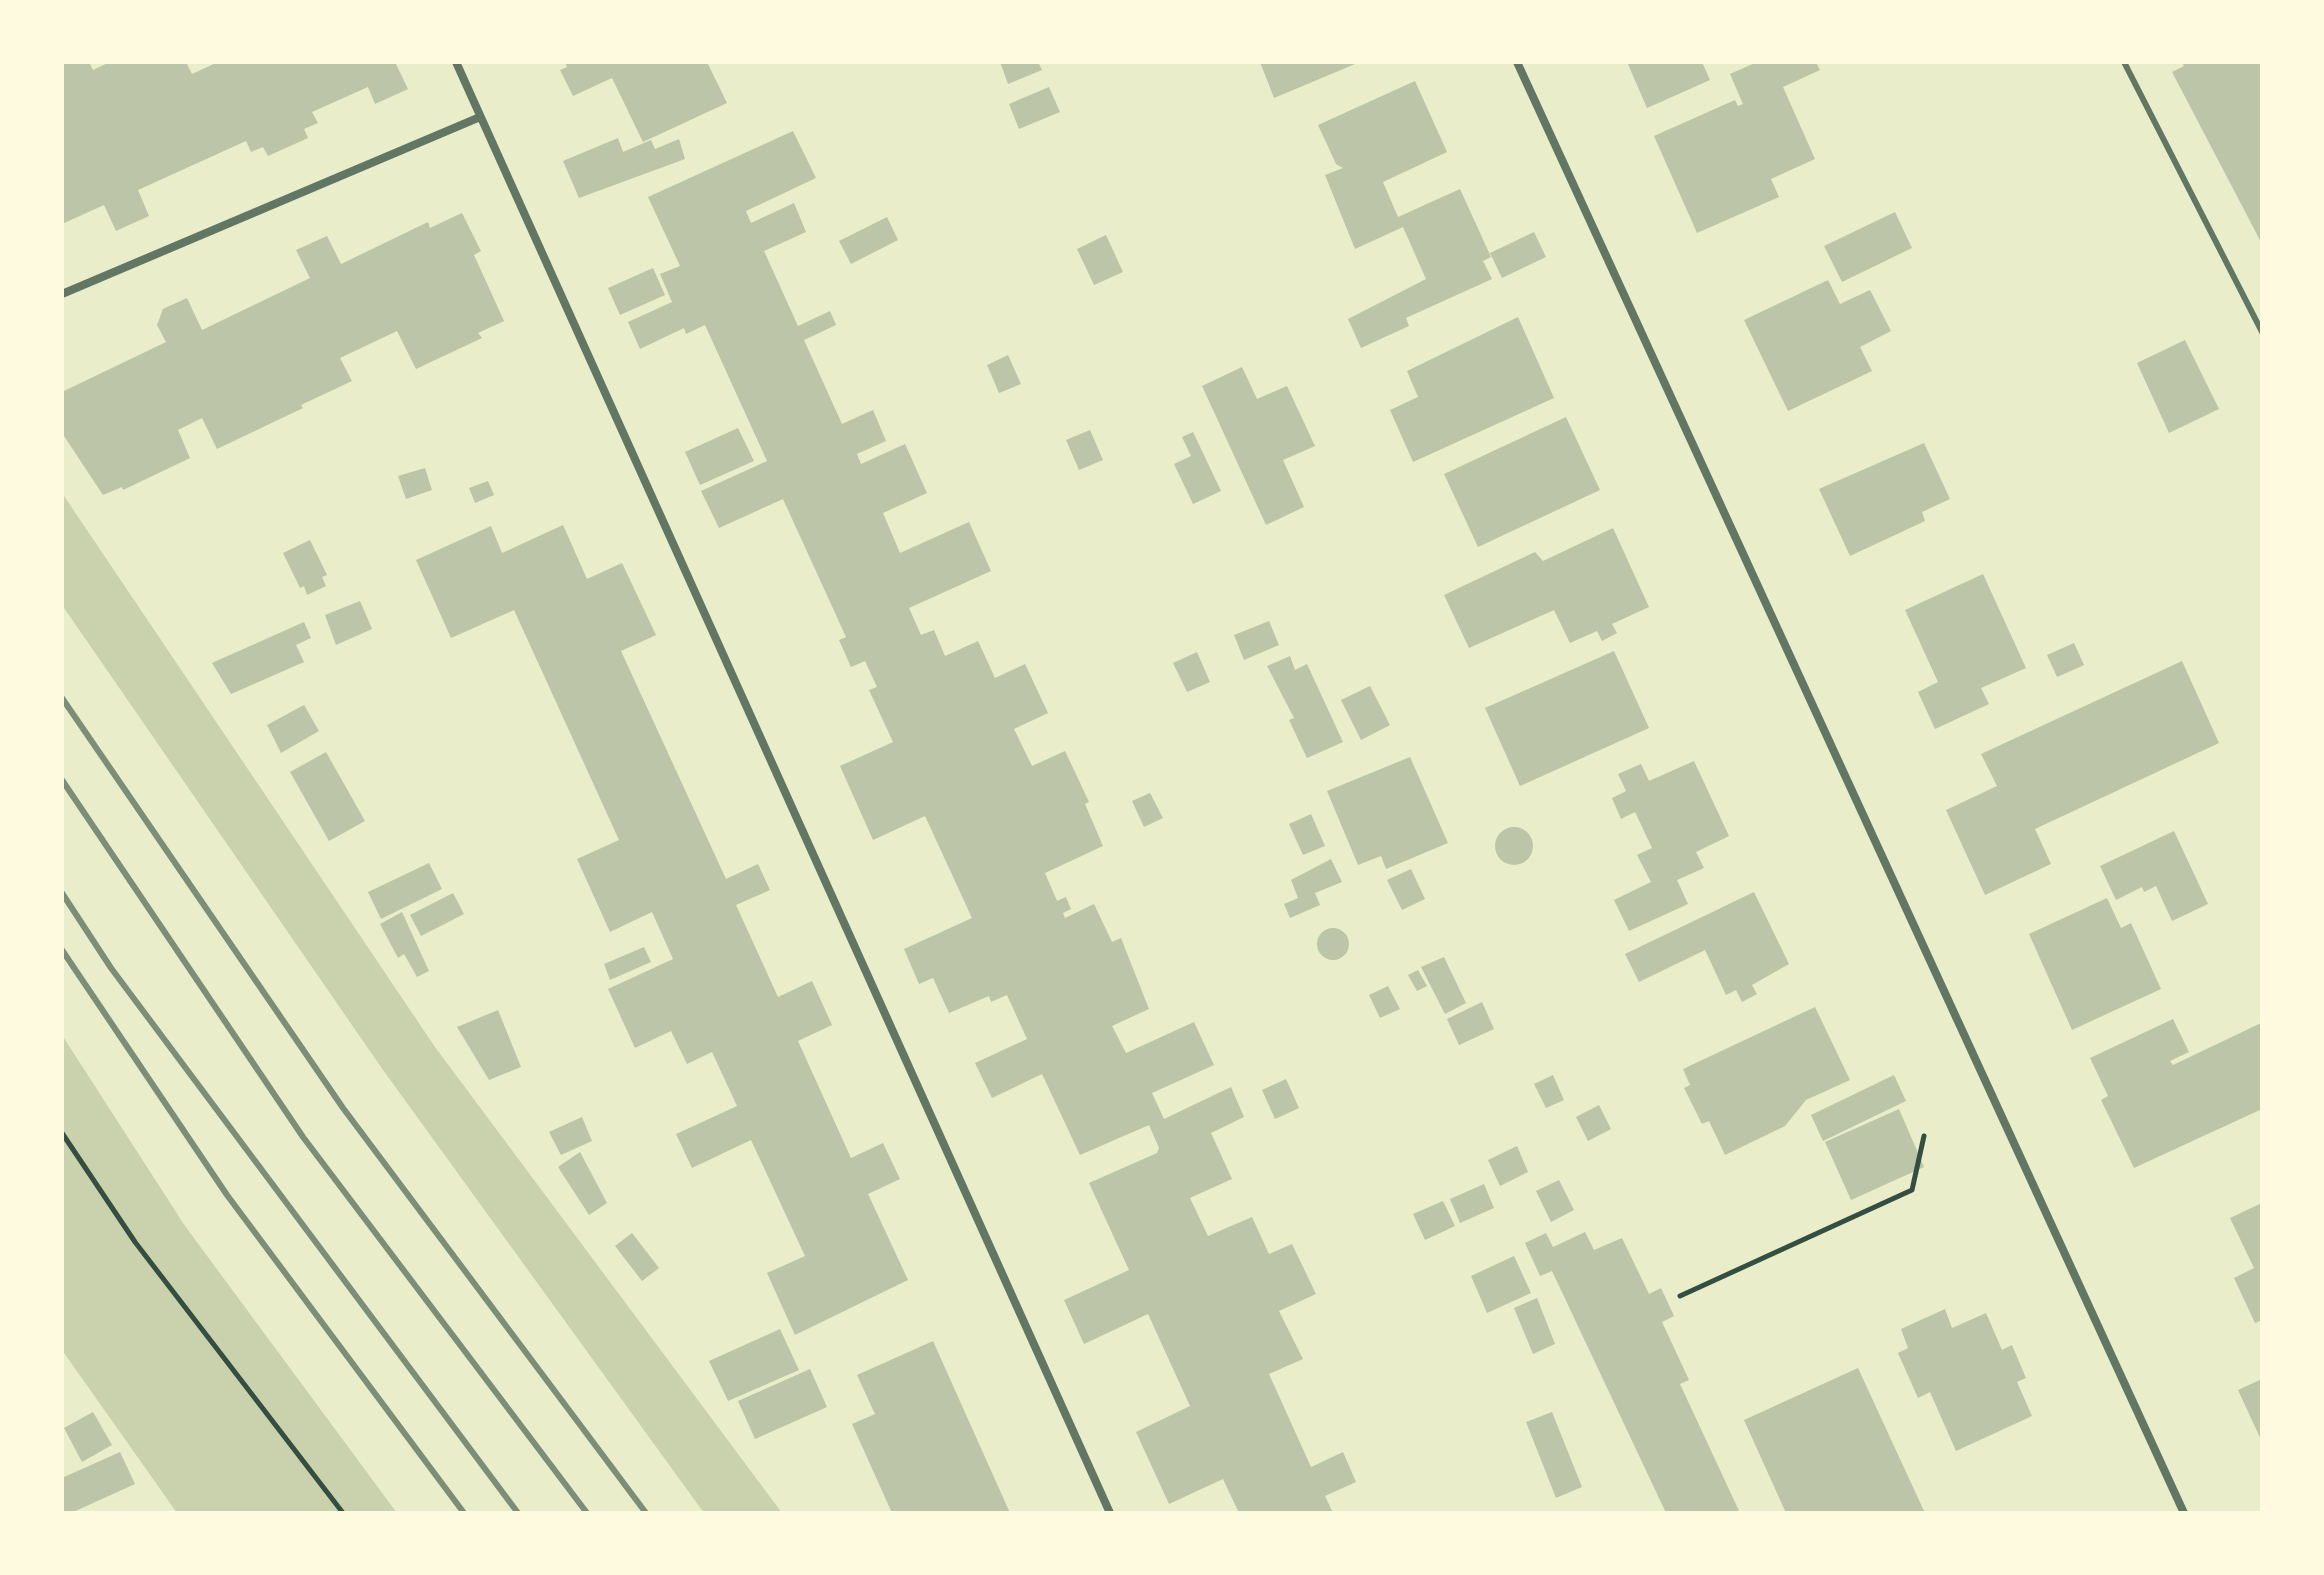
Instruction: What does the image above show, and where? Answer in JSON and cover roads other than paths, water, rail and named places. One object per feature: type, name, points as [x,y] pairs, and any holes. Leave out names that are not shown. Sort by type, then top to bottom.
[{"type":"street","points":[[456,62],[1110,1513]]},
{"type":"street","points":[[1517,62],[2184,1513]]},
{"type":"street","points":[[62,294],[480,117]]},
{"type":"lane","points":[[2124,62],[2262,332]]},
{"type":"railway","points":[[62,698],[343,1108],[646,1513]]},
{"type":"railway","points":[[62,780],[303,1137],[587,1513]]},
{"type":"railway","points":[[62,893],[111,968],[518,1513]]},
{"type":"railway","points":[[62,950],[227,1195],[464,1513]]}]
